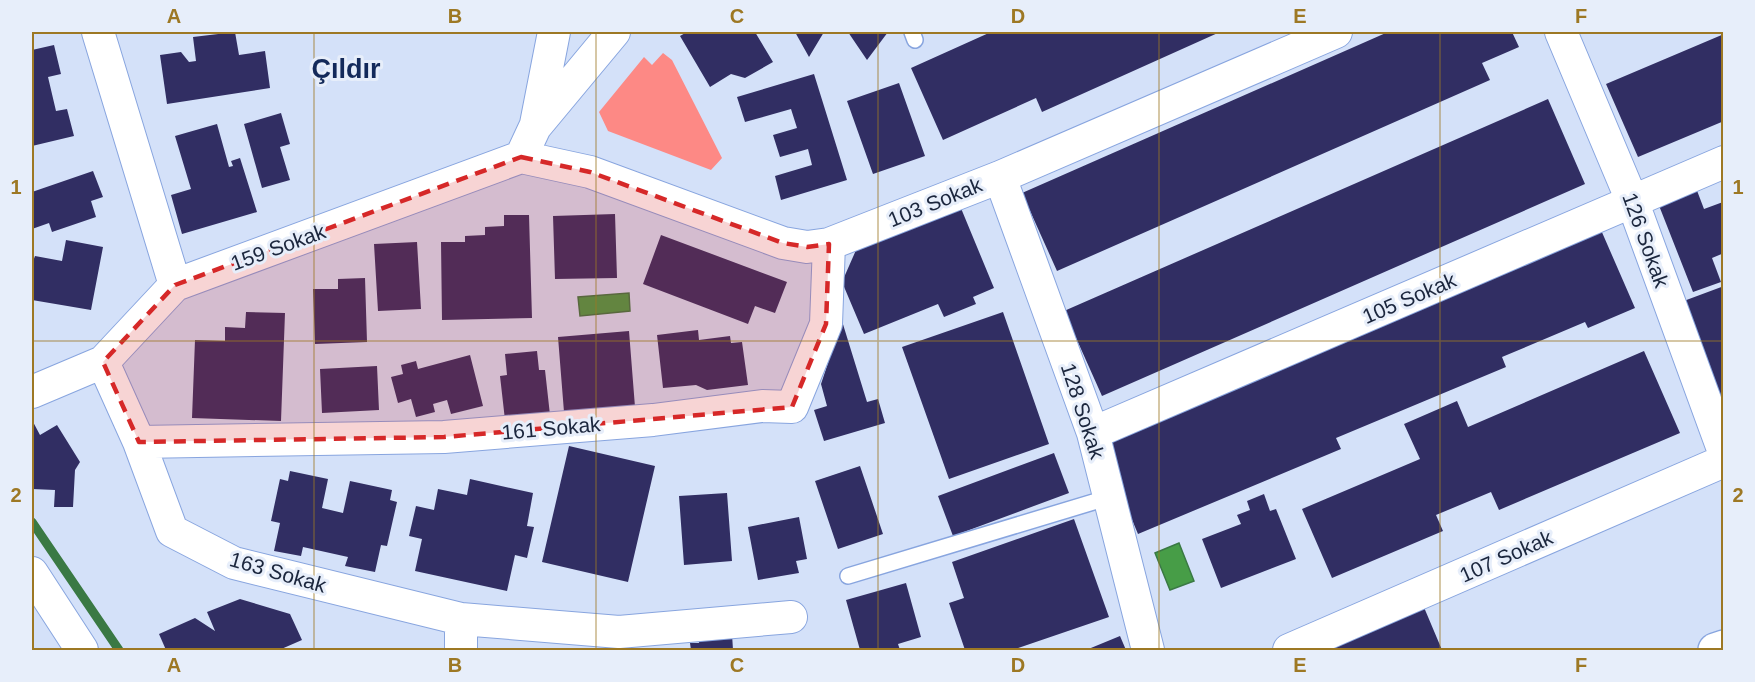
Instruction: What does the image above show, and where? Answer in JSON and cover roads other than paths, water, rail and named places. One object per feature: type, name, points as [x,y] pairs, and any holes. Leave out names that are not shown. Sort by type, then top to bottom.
[{"type":"main road","points":[[1715,651],[1724,646]]},
{"type":"street","points":[[98,32],[175,285]]},
{"type":"street","points":[[536,128],[554,32]]},
{"type":"street","points":[[585,32],[608,32]]},
{"type":"street","points":[[521,157],[536,128],[614,32]]},
{"type":"street","name":"103 Sokak","points":[[521,157],[590,172],[783,243],[807,247],[829,244],[1000,177],[1336,32]]},
{"type":"street","name":"126 Sokak","points":[[1561,32],[1633,203],[1724,452]]},
{"type":"street","name":"159 Sokak","points":[[32,392],[103,362],[175,285],[521,157]]},
{"type":"street","name":"105 Sokak","points":[[1094,433],[1724,162]]},
{"type":"street","name":"128 Sokak","points":[[1000,177],[1094,433],[1148,651]]},
{"type":"street","name":"161 Sokak","points":[[139,442],[444,437],[653,420],[762,406],[792,407],[826,324],[829,244]]},
{"type":"street","name":"163 Sokak","points":[[103,362],[139,442],[172,531],[234,562],[461,619],[619,632],[791,617]]},
{"type":"street","name":"107 Sokak","points":[[1289,651],[1724,461]]},
{"type":"street","points":[[32,573],[82,651]]},
{"type":"street","points":[[461,619],[461,651]]},
{"type":"lane","points":[[848,576],[1110,497]]},
{"type":"waterway","points":[[32,522],[119,650]]},
{"type":"district","name":"Çıldır","points":[[346,69]]}]
